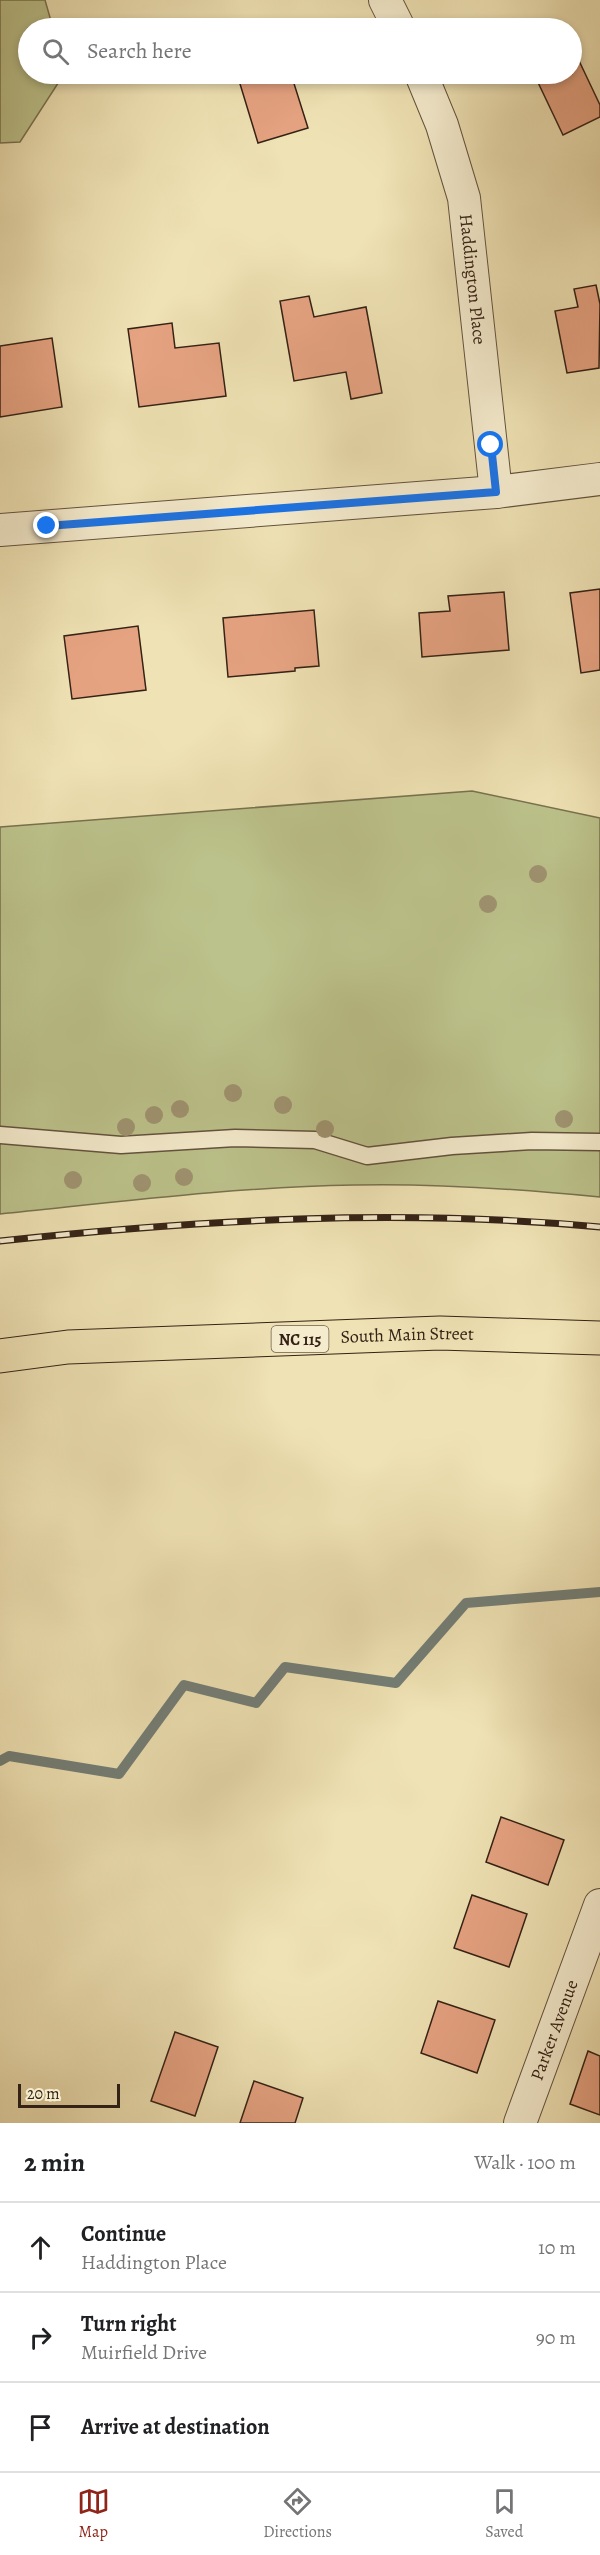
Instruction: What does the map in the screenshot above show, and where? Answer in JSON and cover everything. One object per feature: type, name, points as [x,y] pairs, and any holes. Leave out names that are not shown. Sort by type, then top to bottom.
[{"type":"main road","name":"South Main Street","points":[[0,1356],[68,1347],[428,1334],[600,1338]]},
{"type":"street","points":[[385,0],[394,18]]},
{"type":"street","name":"Haddington Place","points":[[425,84],[442,125],[464,198],[496,492]]},
{"type":"street","points":[[0,530],[496,492],[600,479]]},
{"type":"street","name":"Parker Avenue","points":[[520,2123],[600,1905]]},
{"type":"lane","points":[[0,1135],[121,1145],[235,1138],[315,1140],[368,1156],[532,1141],[600,1142]]},
{"type":"green space","points":[[0,0],[45,0],[50,18],[18,18],[18,84],[58,84],[20,142],[0,143]]},
{"type":"green space","points":[[472,791],[600,818],[600,1197],[477,1187],[310,1186],[221,1192],[0,1214],[0,827]]},
{"type":"building","points":[[582,67],[600,105],[600,117],[563,135],[539,84],[582,84]]},
{"type":"building","points":[[240,84],[294,84],[308,128],[258,143]]},
{"type":"building","points":[[596,285],[600,304],[599,368],[567,373],[555,311],[578,307],[574,289]]},
{"type":"building","points":[[309,296],[314,317],[366,307],[382,393],[351,399],[346,372],[294,381],[280,301]]},
{"type":"building","points":[[172,323],[175,348],[219,343],[226,396],[139,407],[128,329]]},
{"type":"building","points":[[52,338],[62,407],[0,417],[0,346]]},
{"type":"building","points":[[600,589],[600,670],[581,673],[570,593]]},
{"type":"building","points":[[504,592],[509,650],[422,657],[419,613],[450,611],[448,596]]},
{"type":"building","points":[[314,610],[319,666],[295,668],[295,671],[228,677],[223,618]]},
{"type":"building","points":[[138,626],[146,690],[72,699],[64,636]]},
{"type":"building","points":[[501,1817],[564,1840],[548,1885],[486,1862]]},
{"type":"building","points":[[472,1895],[527,1914],[509,1967],[454,1948]]},
{"type":"building","points":[[438,2001],[495,2020],[477,2073],[421,2053]]},
{"type":"building","points":[[175,2032],[218,2047],[195,2116],[151,2101]]},
{"type":"building","points":[[588,2051],[600,2056],[600,2115],[570,2104]]},
{"type":"building","points":[[254,2081],[303,2098],[295,2123],[240,2123]]},
{"type":"waterway","points":[[0,1761],[9,1756],[119,1774],[184,1685],[256,1703],[285,1667],[396,1683],[466,1603],[600,1592]]},
{"type":"railway","points":[[0,1241],[150,1227],[300,1219],[450,1218],[600,1227]]},
{"type":"route","points":[[47,526],[496,492],[491,445]]}]
